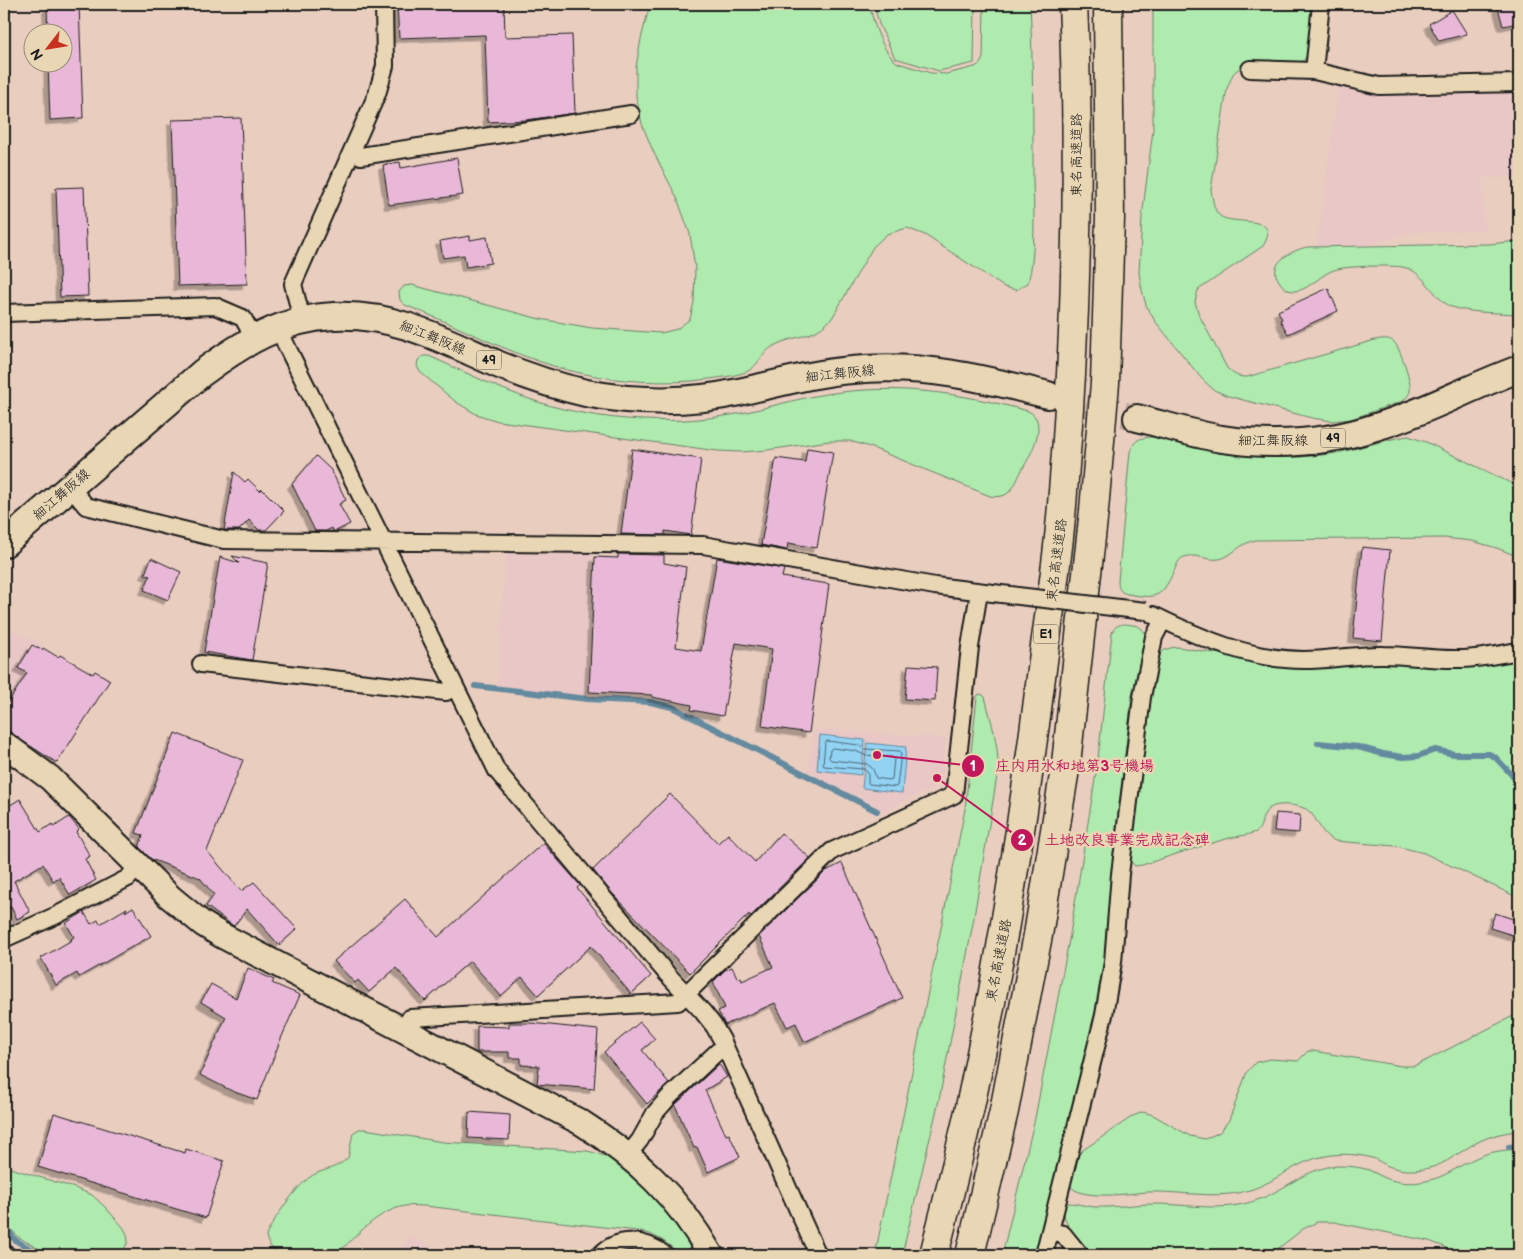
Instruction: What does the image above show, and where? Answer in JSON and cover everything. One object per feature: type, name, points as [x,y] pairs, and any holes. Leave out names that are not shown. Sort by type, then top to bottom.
[{"type":"highway","name":"東名高速道路","points":[[934,1255],[970,1107],[1004,928],[1031,760],[1062,508],[1071,382],[1076,218],[1076,60],[1073,4]]},
{"type":"highway","points":[[970,1255],[1004,1111],[1038,935],[1066,762],[1094,510],[1105,383],[1109,237],[1108,4]]},
{"type":"main road","name":"細江舞阪線","points":[[4,544],[202,372],[233,350],[254,338],[291,324],[333,316],[383,319],[407,325],[527,376],[578,391],[616,397],[677,400],[708,397],[824,373],[882,368],[970,375],[1048,395]]},
{"type":"main road","name":"細江舞阪線","points":[[1137,418],[1194,433],[1247,442],[1274,443],[1328,439],[1355,434],[1381,426],[1519,369]]},
{"type":"street","points":[[384,4],[385,51],[382,80],[378,94],[293,284],[291,324],[286,345],[497,771],[714,1026],[818,1255]]},
{"type":"street","points":[[1314,71],[1321,4]]},
{"type":"street","points":[[1250,69],[1314,71],[1379,86],[1519,83]]},
{"type":"street","points":[[352,152],[361,156],[631,114]]},
{"type":"street","points":[[4,313],[214,306],[243,318],[254,338]]},
{"type":"street","points":[[70,487],[86,506],[218,539],[236,541],[703,545],[935,586],[1145,611],[1208,640],[1280,658],[1325,660],[1382,654],[1460,659],[1519,651]]},
{"type":"street","points":[[404,1030],[410,1018],[678,1002],[832,851],[954,795],[970,647],[986,592]]},
{"type":"street","points":[[1044,1255],[1109,989],[1116,936],[1120,874],[1142,697],[1154,637],[1163,620]]},
{"type":"street","points":[[201,664],[446,692],[456,687]]},
{"type":"street","points":[[4,744],[50,778],[170,897],[203,924],[582,1123],[608,1140],[628,1155],[655,1180],[676,1203],[711,1255]]},
{"type":"street","points":[[4,939],[57,915],[128,878],[140,866]]},
{"type":"street","points":[[628,1155],[640,1140],[655,1113],[669,1096],[717,1052],[725,1048]]},
{"type":"street","points":[[1050,1231],[1063,1234],[1080,1255]]},
{"type":"street","points":[[600,1255],[614,1245],[625,1242],[636,1242],[652,1246],[664,1255]]},
{"type":"street","points":[[4,1252],[7,1255]]},
{"type":"shaded area","points":[[1339,83],[1519,89],[1519,177],[1482,178],[1484,230],[1411,232],[1364,246],[1317,247]]},
{"type":"shaded area","points":[[506,550],[593,550],[587,696],[497,686]]},
{"type":"shaded area","points":[[4,627],[44,645],[4,707]]},
{"type":"shaded area","points":[[814,729],[945,738],[940,785],[883,811],[808,772]]},
{"type":"shaded area","points":[[410,1236],[444,1255],[397,1255]]},
{"type":"green space","points":[[650,4],[869,4],[879,36],[892,58],[898,63],[931,73],[946,74],[980,64],[983,58],[984,4],[1030,4],[1034,232],[1031,272],[1028,283],[1016,290],[1004,287],[925,235],[907,228],[887,234],[873,247],[832,318],[818,330],[772,347],[751,369],[743,373],[721,378],[675,382],[609,378],[560,368],[501,347],[405,305],[400,300],[399,292],[404,286],[412,285],[540,319],[592,328],[661,333],[677,329],[690,319],[694,302],[695,268],[690,234],[677,198],[653,151],[642,124],[636,96],[636,67]]},
{"type":"green space","points":[[874,4],[975,4],[974,63],[939,71],[895,58],[879,24]]},
{"type":"green space","points":[[1153,4],[1192,4],[1204,8],[1227,4],[1306,4],[1311,14],[1309,48],[1306,57],[1300,63],[1282,66],[1249,65],[1240,68],[1233,74],[1227,88],[1211,190],[1214,204],[1220,216],[1226,219],[1254,222],[1262,225],[1267,229],[1267,236],[1263,246],[1198,290],[1195,302],[1199,315],[1227,368],[1236,375],[1247,377],[1375,340],[1387,339],[1392,340],[1396,345],[1409,380],[1409,393],[1402,401],[1351,419],[1332,421],[1312,418],[1228,396],[1214,390],[1202,379],[1155,321],[1146,305],[1139,273],[1142,217],[1153,130]]},
{"type":"green space","points":[[1519,241],[1519,314],[1454,308],[1442,300],[1416,273],[1402,267],[1368,266],[1334,270],[1306,287],[1292,291],[1279,281],[1276,274],[1278,263],[1283,258],[1307,247],[1489,244]]},
{"type":"green space","points":[[423,356],[429,356],[535,401],[574,411],[609,417],[656,421],[706,418],[742,413],[827,394],[878,389],[953,395],[1028,411],[1034,416],[1038,430],[1033,448],[1013,488],[1004,495],[990,496],[870,447],[850,441],[829,441],[742,452],[718,451],[498,421],[476,414],[456,402],[420,372],[417,366],[418,360]]},
{"type":"green space","points":[[1408,436],[1426,442],[1519,487],[1519,557],[1472,541],[1444,538],[1256,540],[1245,544],[1224,558],[1210,559],[1188,556],[1182,558],[1178,562],[1167,585],[1158,594],[1153,596],[1138,596],[1123,593],[1120,590],[1118,581],[1130,452],[1138,440],[1153,437],[1197,448],[1240,455],[1307,457],[1330,454]]},
{"type":"green space","points":[[1124,624],[1135,625],[1141,628],[1145,638],[1132,696],[1111,873],[1104,961],[1095,1013],[1035,1255],[1002,1255],[1035,1118],[1069,940],[1097,767],[1112,633],[1116,627]]},
{"type":"green space","points":[[1178,647],[1280,664],[1519,657],[1519,898],[1424,853],[1396,846],[1335,841],[1324,833],[1307,809],[1291,805],[1280,805],[1270,808],[1264,815],[1256,832],[1135,866],[1129,860],[1128,852],[1155,661],[1164,650]]},
{"type":"green space","points":[[980,694],[985,697],[992,724],[996,742],[998,770],[973,923],[939,1100],[902,1255],[875,1255],[965,809],[977,697]]},
{"type":"green space","points":[[1519,1013],[1519,1131],[1502,1133],[1486,1138],[1436,1166],[1419,1170],[1403,1170],[1363,1156],[1338,1154],[1316,1158],[1296,1166],[1269,1182],[1250,1190],[1212,1195],[1148,1192],[1093,1195],[1074,1190],[1069,1184],[1077,1156],[1083,1150],[1133,1116],[1143,1112],[1153,1115],[1190,1136],[1205,1139],[1220,1132],[1229,1120],[1247,1072],[1256,1062],[1270,1059],[1298,1061],[1308,1051],[1313,1051],[1401,1066],[1414,1066]]},
{"type":"green space","points":[[359,1129],[443,1142],[587,1151],[603,1155],[621,1166],[644,1188],[668,1214],[686,1239],[690,1249],[682,1255],[662,1240],[650,1234],[637,1231],[425,1206],[405,1206],[385,1213],[359,1232],[336,1255],[293,1255],[277,1251],[271,1247],[266,1236],[285,1205],[298,1188],[310,1177],[338,1165],[348,1158],[353,1133]]},
{"type":"green space","points":[[1519,1149],[1519,1255],[1452,1255],[1445,1247],[1429,1241],[1334,1222],[1317,1222],[1303,1229],[1270,1255],[1089,1255],[1070,1230],[1064,1215],[1068,1203],[1094,1207],[1154,1204],[1207,1207],[1238,1205],[1265,1197],[1313,1171],[1333,1166],[1364,1169],[1396,1181],[1420,1182],[1444,1175],[1483,1155]]},
{"type":"green space","points":[[10,1168],[92,1195],[123,1227],[127,1234],[128,1242],[121,1255],[49,1255],[18,1237],[9,1227],[4,1215],[4,1170]]},
{"type":"water","points":[[820,735],[865,740],[861,775],[817,770]]},
{"type":"water","points":[[867,743],[906,747],[902,793],[862,788]]},
{"type":"building","points":[[55,4],[79,4],[83,118],[50,120],[48,72],[72,72],[72,22],[48,22],[47,8]]},
{"type":"building","points":[[397,4],[504,4],[505,37],[572,35],[575,113],[526,120],[488,122],[485,35],[399,38]]},
{"type":"building","points":[[1497,4],[1519,4],[1519,23],[1503,26]]},
{"type":"building","points":[[1452,10],[1467,34],[1439,41],[1429,24]]},
{"type":"building","points":[[241,118],[247,284],[178,286],[172,120]]},
{"type":"building","points":[[457,158],[463,195],[389,205],[383,165],[400,162],[401,168]]},
{"type":"building","points":[[84,187],[88,296],[60,297],[56,188]]},
{"type":"building","points":[[470,236],[470,240],[487,237],[491,263],[466,267],[464,255],[443,258],[440,241]]},
{"type":"building","points":[[1328,288],[1338,311],[1288,334],[1280,320],[1282,319],[1278,311]]},
{"type":"building","points":[[807,448],[833,452],[817,548],[788,543],[787,550],[761,545],[776,458],[805,462]]},
{"type":"building","points":[[632,449],[701,459],[691,535],[665,531],[665,535],[621,534]]},
{"type":"building","points":[[316,456],[331,470],[346,500],[339,504],[350,524],[336,531],[333,531],[332,528],[326,531],[315,531],[292,484]]},
{"type":"building","points":[[234,472],[245,482],[248,479],[260,491],[262,489],[284,511],[266,530],[259,530],[249,520],[239,530],[224,530]]},
{"type":"building","points":[[1362,547],[1390,550],[1382,641],[1353,638]]},
{"type":"building","points":[[618,554],[664,555],[664,563],[686,567],[676,647],[701,651],[717,558],[784,569],[782,577],[829,584],[809,733],[762,726],[772,649],[736,643],[723,716],[691,710],[692,705],[652,697],[652,695],[589,692],[595,557],[618,558]]},
{"type":"building","points":[[232,556],[268,563],[252,660],[204,652],[220,557],[239,563]]},
{"type":"building","points":[[151,558],[181,572],[168,600],[144,590],[150,576],[145,574]]},
{"type":"building","points":[[32,645],[42,650],[43,648],[58,657],[60,655],[93,674],[95,671],[110,680],[57,763],[4,729],[4,709],[27,673],[18,668]]},
{"type":"building","points":[[908,665],[937,667],[935,701],[905,699]]},
{"type":"building","points":[[175,733],[243,760],[207,851],[241,891],[254,882],[297,929],[279,945],[247,909],[234,926],[232,925],[206,906],[214,895],[200,878],[151,859],[139,847],[143,835],[136,833]]},
{"type":"building","points":[[670,794],[718,843],[728,834],[755,862],[781,833],[810,858],[750,917],[749,914],[690,973],[612,893],[593,870]]},
{"type":"building","points":[[20,799],[40,832],[52,824],[54,827],[69,817],[79,829],[76,832],[90,856],[85,859],[96,880],[70,895],[59,877],[53,881],[43,864],[14,881],[30,912],[17,919],[11,907],[4,910],[4,809]]},
{"type":"building","points":[[1276,813],[1300,815],[1299,833],[1274,831]]},
{"type":"building","points":[[543,843],[580,885],[577,888],[651,976],[631,994],[591,946],[538,995],[522,977],[501,996],[470,961],[425,1001],[396,968],[369,992],[358,980],[355,983],[334,961],[405,899],[438,937]]},
{"type":"building","points":[[842,863],[902,998],[804,1042],[796,1023],[787,1027],[775,1003],[725,1025],[718,1011],[725,1008],[713,982],[725,970],[732,967],[738,979],[741,977],[742,981],[773,967],[759,936],[826,871]]},
{"type":"building","points":[[133,907],[151,936],[79,977],[77,973],[56,985],[41,958],[72,940],[74,937],[66,923],[84,912],[91,924],[98,920],[100,924],[127,908],[125,912]]},
{"type":"building","points":[[1495,913],[1519,921],[1519,937],[1490,928]]},
{"type":"building","points":[[248,968],[274,980],[272,983],[300,995],[257,1100],[232,1091],[200,1075],[226,1017],[201,1002],[211,984],[236,998]]},
{"type":"building","points":[[640,1022],[655,1039],[642,1050],[669,1083],[647,1104],[604,1052]]},
{"type":"building","points":[[509,1023],[531,1023],[598,1030],[594,1089],[537,1084],[539,1066],[521,1065],[521,1058],[509,1058],[509,1052],[477,1052],[477,1026],[509,1027]]},
{"type":"building","points":[[719,1064],[727,1077],[705,1090],[726,1135],[729,1134],[740,1157],[708,1172],[697,1147],[694,1148],[675,1105]]},
{"type":"building","points":[[469,1112],[510,1115],[509,1140],[468,1138]]},
{"type":"building","points":[[54,1113],[185,1153],[186,1149],[224,1161],[206,1218],[38,1167]]},
{"type":"waterway","points":[[475,686],[588,699],[650,702],[672,707],[877,811]]},
{"type":"waterway","points":[[1318,743],[1358,747],[1403,757],[1418,756],[1435,750],[1454,754],[1489,754],[1495,757],[1519,780]]},
{"type":"waterway","points":[[1509,1147],[1519,1146]]},
{"type":"waterway","points":[[4,1225],[15,1240],[40,1255]]},
{"type":"tunnel","points":[[1048,395],[1137,418]]},
{"type":"place","name":"庄内用水和地第3号機場","points":[[877,755]]},
{"type":"place","name":"土地改良事業完成記念碑","points":[[937,778]]}]
